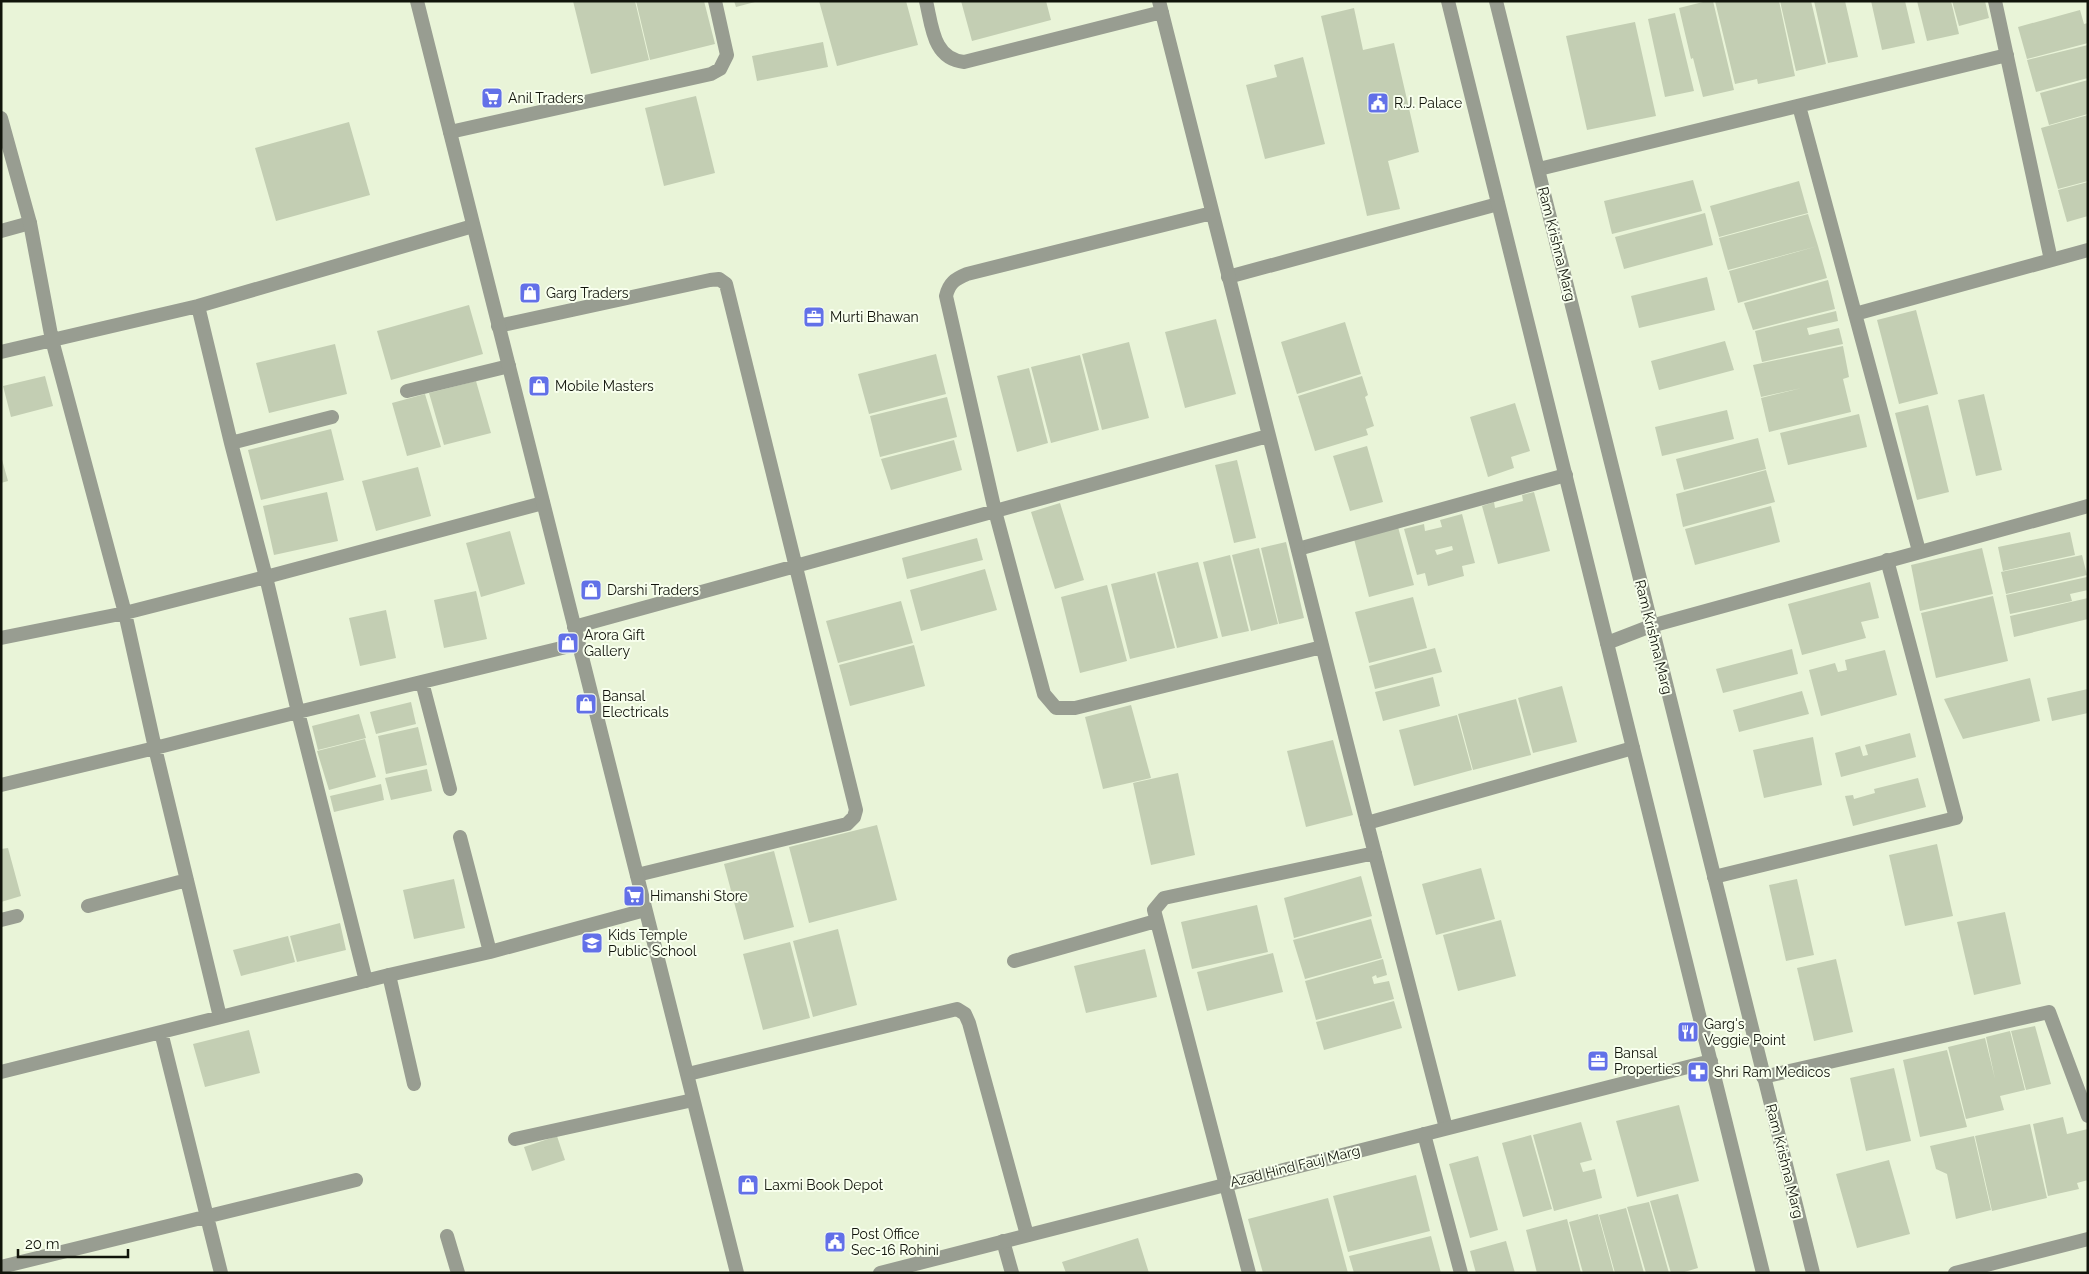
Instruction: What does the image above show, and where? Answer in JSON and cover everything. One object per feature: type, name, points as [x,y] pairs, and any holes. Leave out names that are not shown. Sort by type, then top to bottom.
[{"type":"street","points":[[417,1],[737,1273]]},
{"type":"street","points":[[450,132],[711,74],[720,69],[727,54],[715,1]]},
{"type":"street","points":[[926,1],[940,50],[947,57],[955,61],[964,62],[1160,7],[1366,823],[1446,1128]]},
{"type":"street","points":[[1448,1],[1764,1273]]},
{"type":"street","name":"Ram Krishna Marg","points":[[1496,1],[1813,1273]]},
{"type":"street","points":[[1995,1],[2051,260]]},
{"type":"street","points":[[1539,169],[2007,55]]},
{"type":"street","points":[[1799,106],[1918,551]]},
{"type":"street","points":[[1,118],[30,223],[52,340],[125,613],[220,1017]]},
{"type":"street","points":[[1228,277],[1498,204]]},
{"type":"street","points":[[1212,213],[967,274],[948,285],[946,296],[995,511],[1044,694],[1056,708],[1075,708],[1322,647]]},
{"type":"street","points":[[1,231],[30,223]]},
{"type":"street","points":[[1,352],[198,306],[473,226]]},
{"type":"street","points":[[1855,314],[2088,250]]},
{"type":"street","points":[[498,326],[710,280],[719,279],[726,284],[797,566],[855,800],[856,810],[854,817],[847,824],[636,875]]},
{"type":"street","points":[[198,306],[366,981]]},
{"type":"street","points":[[407,391],[509,366]]},
{"type":"street","points":[[231,443],[332,417]]},
{"type":"street","points":[[574,627],[1268,436]]},
{"type":"street","points":[[1298,549],[1566,475]]},
{"type":"street","points":[[1,638],[125,613],[543,503]]},
{"type":"street","points":[[1607,643],[1651,626],[1918,551],[2087,507]]},
{"type":"street","points":[[1714,877],[1956,818],[1887,560]]},
{"type":"street","points":[[1,786],[578,644]]},
{"type":"street","points":[[422,682],[450,789]]},
{"type":"street","points":[[1366,823],[1633,748]]},
{"type":"street","points":[[460,837],[490,952]]},
{"type":"street","points":[[1249,1273],[1154,910],[1164,898],[1375,853]]},
{"type":"street","points":[[88,906],[187,880]]},
{"type":"street","points":[[1,1072],[389,975],[490,952],[645,910]]},
{"type":"street","points":[[1,920],[17,916]]},
{"type":"street","points":[[1014,961],[1156,921]]},
{"type":"street","points":[[389,975],[414,1084]]},
{"type":"street","points":[[688,1074],[957,1009],[966,1014],[969,1023],[1027,1235]]},
{"type":"street","points":[[1763,1077],[2049,1012],[2088,1116]]},
{"type":"street","points":[[161,1032],[222,1273]]},
{"type":"street","name":"Azad Hind Fauj Marg","points":[[880,1273],[1711,1060]]},
{"type":"street","points":[[515,1139],[693,1100]]},
{"type":"street","points":[[1424,1134],[1461,1273]]},
{"type":"street","points":[[1,1267],[356,1180]]},
{"type":"street","points":[[447,1236],[458,1273]]},
{"type":"street","points":[[1955,1273],[2088,1239]]},
{"type":"street","points":[[1003,1241],[1012,1273]]},
{"type":"building","points":[[573,1],[635,1],[649,60],[591,74]]},
{"type":"building","points":[[636,1],[704,1],[715,44],[650,60]]},
{"type":"building","points":[[734,1],[755,1],[755,2],[736,7]]},
{"type":"building","points":[[819,1],[906,1],[918,45],[837,66]]},
{"type":"building","points":[[961,1],[1046,1],[1051,20],[972,41]]},
{"type":"building","points":[[1713,1],[1734,90],[1703,97],[1693,58],[1691,59],[1679,8]]},
{"type":"building","points":[[1715,1],[1779,1],[1795,76],[1758,84],[1757,79],[1735,84]]},
{"type":"building","points":[[1780,1],[1811,1],[1826,64],[1796,71]]},
{"type":"building","points":[[1814,1],[1845,1],[1858,57],[1828,63]]},
{"type":"building","points":[[1871,1],[1905,1],[1915,43],[1882,50]]},
{"type":"building","points":[[1917,1],[1951,1],[1959,34],[1927,41]]},
{"type":"building","points":[[1952,1],[1985,1],[1989,18],[1959,26]]},
{"type":"building","points":[[1354,8],[1363,50],[1394,43],[1419,152],[1388,161],[1400,209],[1367,216],[1321,16]]},
{"type":"building","points":[[2080,10],[2084,24],[2088,23],[2088,43],[2027,59],[2018,27]]},
{"type":"building","points":[[1675,13],[1694,91],[1665,97],[1648,19]]},
{"type":"building","points":[[1635,22],[1656,116],[1587,130],[1566,36]]},
{"type":"building","points":[[823,42],[828,67],[757,81],[752,56]]},
{"type":"building","points":[[2088,45],[2088,78],[2036,92],[2027,60]]},
{"type":"building","points":[[1303,57],[1325,144],[1265,159],[1246,85],[1277,77],[1274,65]]},
{"type":"building","points":[[2088,80],[2088,114],[2049,125],[2040,93]]},
{"type":"building","points":[[696,96],[715,173],[664,186],[645,108]]},
{"type":"building","points":[[2088,115],[2088,181],[2058,189],[2041,128]]},
{"type":"building","points":[[349,122],[370,195],[276,221],[255,148]]},
{"type":"building","points":[[1693,180],[1702,211],[1612,234],[1604,201]]},
{"type":"building","points":[[1799,181],[1808,213],[1719,237],[1710,206]]},
{"type":"building","points":[[2088,182],[2088,216],[2067,222],[2058,190]]},
{"type":"building","points":[[1705,213],[1713,245],[1624,269],[1615,237]]},
{"type":"building","points":[[1808,214],[1818,246],[1728,270],[1719,238]]},
{"type":"building","points":[[1818,246],[1827,278],[1738,303],[1729,271]]},
{"type":"building","points":[[1707,277],[1715,310],[1639,328],[1631,296]]},
{"type":"building","points":[[1828,280],[1835,309],[1753,330],[1744,303]]},
{"type":"building","points":[[469,305],[483,354],[391,380],[377,331]]},
{"type":"building","points":[[1916,310],[1938,394],[1899,404],[1877,320]]},
{"type":"building","points":[[1836,311],[1838,321],[1807,328],[1809,335],[1839,328],[1843,344],[1762,362],[1755,331]]},
{"type":"building","points":[[1216,319],[1236,394],[1185,408],[1165,332]]},
{"type":"building","points":[[1345,322],[1361,374],[1297,394],[1281,342]]},
{"type":"building","points":[[1725,341],[1734,370],[1659,390],[1651,361]]},
{"type":"building","points":[[1129,342],[1149,418],[1102,430],[1082,354]]},
{"type":"building","points":[[335,344],[347,394],[269,413],[256,363]]},
{"type":"building","points":[[1843,346],[1849,377],[1843,379],[1851,412],[1769,432],[1761,398],[1802,388],[1761,397],[1753,365]]},
{"type":"building","points":[[936,354],[946,394],[869,414],[858,374]]},
{"type":"building","points":[[1080,355],[1099,430],[1051,443],[1031,367]]},
{"type":"building","points":[[1029,368],[1048,443],[1017,452],[997,376]]},
{"type":"building","points":[[45,376],[53,406],[11,417],[3,386]]},
{"type":"building","points":[[1362,376],[1368,395],[1365,397],[1374,426],[1366,429],[1368,435],[1315,451],[1298,396]]},
{"type":"building","points":[[476,381],[491,433],[444,445],[429,393]]},
{"type":"building","points":[[425,394],[441,447],[407,456],[392,403]]},
{"type":"building","points":[[1984,394],[2002,470],[1976,476],[1958,400]]},
{"type":"building","points":[[947,397],[957,437],[880,457],[870,416]]},
{"type":"building","points":[[1515,403],[1530,451],[1511,457],[1514,468],[1488,477],[1470,417]]},
{"type":"building","points":[[1928,405],[1949,492],[1917,500],[1895,413]]},
{"type":"building","points":[[1727,410],[1734,439],[1662,456],[1655,427]]},
{"type":"building","points":[[1859,414],[1867,447],[1788,465],[1780,433]]},
{"type":"building","points":[[331,429],[344,480],[261,500],[248,450]]},
{"type":"building","points":[[1758,438],[1766,469],[1684,490],[1676,459]]},
{"type":"building","points":[[954,440],[962,470],[891,490],[881,459]]},
{"type":"building","points":[[1367,446],[1383,502],[1350,511],[1333,456]]},
{"type":"building","points":[[1,456],[8,481],[1,483]]},
{"type":"building","points":[[1237,460],[1256,538],[1234,543],[1215,465]]},
{"type":"building","points":[[418,467],[431,516],[376,531],[362,481]]},
{"type":"building","points":[[1766,470],[1775,502],[1683,527],[1676,494]]},
{"type":"building","points":[[327,492],[338,541],[274,555],[263,506]]},
{"type":"building","points":[[1534,492],[1550,551],[1498,564],[1482,506],[1494,502],[1495,508],[1523,501],[1522,495]]},
{"type":"building","points":[[1060,503],[1084,580],[1055,589],[1031,512]]},
{"type":"building","points":[[1771,506],[1780,542],[1695,565],[1685,529]]},
{"type":"building","points":[[1462,514],[1475,563],[1462,566],[1464,576],[1428,586],[1425,573],[1417,575],[1404,529],[1424,524],[1425,531],[1442,527],[1440,520]],"holes":[[[1452,546],[1453,550],[1437,555],[1435,550]]]},
{"type":"building","points":[[1398,527],[1414,585],[1369,597],[1354,539]]},
{"type":"building","points":[[510,531],[525,584],[481,597],[466,543]]},
{"type":"building","points":[[2070,532],[2075,555],[2003,571],[1998,547]]},
{"type":"building","points":[[977,538],[983,560],[907,579],[902,558]]},
{"type":"building","points":[[1286,542],[1304,618],[1279,624],[1261,548]]},
{"type":"building","points":[[1259,548],[1278,624],[1251,631],[1232,555]]},
{"type":"building","points":[[1982,548],[1993,594],[1920,611],[1911,565]]},
{"type":"building","points":[[1230,555],[1249,631],[1222,637],[1203,562]]},
{"type":"building","points":[[2082,555],[2087,575],[2006,594],[2001,572]]},
{"type":"building","points":[[1198,562],[1218,638],[1177,648],[1157,572]]},
{"type":"building","points":[[985,569],[997,610],[921,631],[910,590]]},
{"type":"building","points":[[1155,573],[1175,648],[1130,659],[1111,584]]},
{"type":"building","points":[[2087,577],[2088,590],[2070,594],[2072,601],[2010,614],[2006,595]]},
{"type":"building","points":[[1870,582],[1879,618],[1861,622],[1866,638],[1802,655],[1788,604]]},
{"type":"building","points":[[1107,585],[1127,661],[1080,673],[1061,597]]},
{"type":"building","points":[[476,591],[487,639],[444,648],[434,600]]},
{"type":"building","points":[[1993,596],[2008,661],[1936,678],[1921,613]]},
{"type":"building","points":[[1413,597],[1427,648],[1369,663],[1355,612]]},
{"type":"building","points":[[2088,598],[2088,619],[2014,637],[2010,616]]},
{"type":"building","points":[[901,601],[913,643],[838,663],[826,621]]},
{"type":"building","points":[[386,610],[396,658],[360,666],[349,618]]},
{"type":"building","points":[[914,645],[925,686],[850,706],[839,665]]},
{"type":"building","points":[[1435,648],[1442,672],[1375,689],[1369,666]]},
{"type":"building","points":[[1792,649],[1798,674],[1723,693],[1716,669]]},
{"type":"building","points":[[1885,650],[1897,695],[1821,716],[1809,670],[1835,663],[1838,672],[1847,670],[1845,660]]},
{"type":"building","points":[[1433,677],[1440,706],[1383,721],[1375,692]]},
{"type":"building","points":[[2030,678],[2040,721],[1963,739],[1944,699]]},
{"type":"building","points":[[1562,686],[1577,742],[1533,753],[1518,698]]},
{"type":"building","points":[[2088,689],[2088,713],[2052,721],[2047,698]]},
{"type":"building","points":[[1802,691],[1809,714],[1739,732],[1733,710]]},
{"type":"building","points":[[1516,699],[1531,755],[1473,770],[1458,714]]},
{"type":"building","points":[[411,702],[416,724],[376,734],[370,712]]},
{"type":"building","points":[[1131,705],[1151,778],[1103,789],[1085,717]]},
{"type":"building","points":[[359,714],[366,738],[318,750],[312,726]]},
{"type":"building","points":[[1457,715],[1472,770],[1414,786],[1399,730]]},
{"type":"building","points":[[418,727],[427,765],[386,774],[378,736]]},
{"type":"building","points":[[1910,733],[1916,757],[1841,777],[1835,753],[1860,746],[1863,756],[1868,755],[1865,745]]},
{"type":"building","points":[[1813,737],[1822,785],[1764,798],[1753,750]]},
{"type":"building","points":[[365,739],[376,777],[329,790],[317,751]]},
{"type":"building","points":[[1333,740],[1353,815],[1306,827],[1287,751]]},
{"type":"building","points":[[427,769],[432,791],[391,800],[385,778]]},
{"type":"building","points":[[1178,773],[1195,855],[1151,865],[1133,783]]},
{"type":"building","points":[[1918,778],[1926,807],[1853,826],[1845,796],[1853,795],[1854,799],[1875,793],[1874,789]]},
{"type":"building","points":[[381,784],[384,800],[334,812],[330,796]]},
{"type":"building","points":[[877,825],[897,900],[809,923],[789,847]]},
{"type":"building","points":[[1937,844],[1953,916],[1905,926],[1889,855]]},
{"type":"building","points":[[8,848],[21,896],[1,902],[1,849]]},
{"type":"building","points":[[774,851],[794,927],[744,940],[724,864]]},
{"type":"building","points":[[1481,868],[1495,919],[1436,935],[1422,884]]},
{"type":"building","points":[[1361,876],[1372,916],[1294,938],[1284,898]]},
{"type":"building","points":[[454,879],[465,928],[414,939],[403,890]]},
{"type":"building","points":[[1797,879],[1814,955],[1786,961],[1769,885]]},
{"type":"building","points":[[1257,905],[1268,952],[1192,969],[1181,922]]},
{"type":"building","points":[[2005,912],[2021,984],[1974,995],[1957,922]]},
{"type":"building","points":[[1371,919],[1382,958],[1305,979],[1293,940]]},
{"type":"building","points":[[1501,920],[1516,976],[1458,991],[1443,935]]},
{"type":"building","points":[[340,923],[346,950],[297,962],[290,936]]},
{"type":"building","points":[[838,929],[857,1005],[813,1017],[793,941]]},
{"type":"building","points":[[288,936],[295,962],[241,976],[233,950]]},
{"type":"building","points":[[790,942],[810,1018],[763,1030],[743,954]]},
{"type":"building","points":[[1145,949],[1157,997],[1086,1013],[1074,966]]},
{"type":"building","points":[[1273,953],[1283,992],[1207,1011],[1197,972]]},
{"type":"building","points":[[1383,959],[1387,975],[1377,978],[1376,975],[1372,977],[1374,984],[1389,981],[1394,999],[1316,1020],[1305,981]]},
{"type":"building","points":[[1836,959],[1853,1032],[1814,1041],[1797,968]]},
{"type":"building","points":[[1394,1001],[1402,1028],[1324,1050],[1316,1022]]},
{"type":"building","points":[[2035,1026],[2051,1084],[2026,1090],[2011,1031]]},
{"type":"building","points":[[249,1030],[260,1073],[205,1087],[193,1044]]},
{"type":"building","points":[[2010,1031],[2025,1090],[2000,1096],[2004,1110],[1966,1119],[1948,1047],[1985,1038],[1995,1079],[1986,1037]]},
{"type":"building","points":[[1947,1050],[1967,1127],[1920,1137],[1903,1060]]},
{"type":"building","points":[[1894,1068],[1911,1141],[1866,1151],[1850,1078]]},
{"type":"building","points":[[1679,1105],[1699,1181],[1637,1197],[1616,1121]]},
{"type":"building","points":[[2063,1117],[2067,1134],[2088,1129],[2088,1180],[2077,1183],[2079,1189],[2048,1196],[2033,1124]]},
{"type":"building","points":[[1581,1122],[1592,1160],[1580,1163],[1583,1172],[1595,1169],[1602,1198],[1554,1211],[1533,1135]]},
{"type":"building","points":[[2030,1124],[2047,1198],[1992,1211],[1975,1136]]},
{"type":"building","points":[[1531,1135],[1552,1209],[1523,1217],[1502,1143]]},
{"type":"building","points":[[557,1136],[565,1160],[532,1171],[524,1147]]},
{"type":"building","points":[[1974,1136],[1991,1210],[1956,1219],[1947,1174],[1936,1169],[1930,1146]]},
{"type":"building","points":[[1478,1156],[1498,1230],[1470,1238],[1449,1164]]},
{"type":"building","points":[[1889,1160],[1910,1234],[1857,1248],[1836,1174]]},
{"type":"building","points":[[1416,1175],[1430,1231],[1348,1252],[1333,1196]]},
{"type":"building","points":[[1678,1194],[1698,1268],[1681,1273],[1671,1273],[1650,1201]]},
{"type":"building","points":[[1328,1198],[1348,1273],[1263,1273],[1248,1219]]},
{"type":"building","points":[[1649,1202],[1669,1273],[1646,1273],[1627,1207]]},
{"type":"building","points":[[1626,1208],[1644,1273],[1615,1273],[1599,1215]]},
{"type":"building","points":[[1598,1214],[1614,1273],[1583,1273],[1569,1222]]},
{"type":"building","points":[[1567,1219],[1581,1273],[1537,1273],[1526,1230]]},
{"type":"building","points":[[1431,1236],[1441,1273],[1354,1273],[1349,1256]]},
{"type":"building","points":[[1138,1238],[1149,1273],[1066,1273],[1062,1262]]},
{"type":"building","points":[[1506,1241],[1515,1273],[1476,1273],[1470,1251]]},
{"type":"place","name":"Anil Traders","points":[[492,98]]},
{"type":"place","name":"R.J. Palace","points":[[1378,103]]},
{"type":"place","name":"Garg Traders","points":[[530,293]]},
{"type":"place","name":"Murti Bhawan","points":[[814,317]]},
{"type":"place","name":"Mobile Masters","points":[[539,386]]},
{"type":"place","name":"Darshi Traders","points":[[591,590]]},
{"type":"place","name":"Arora Gift Gallery","points":[[568,643]]},
{"type":"place","name":"Bansal Electricals","points":[[586,704]]},
{"type":"place","name":"Himanshi Store","points":[[634,896]]},
{"type":"place","name":"Kids Temple Public School","points":[[592,943]]},
{"type":"place","name":"Garg's Veggie Point","points":[[1688,1032]]},
{"type":"place","name":"Bansal Properties","points":[[1598,1061]]},
{"type":"place","name":"Shri Ram Medicos","points":[[1698,1072]]},
{"type":"place","name":"Laxmi Book Depot","points":[[748,1185]]},
{"type":"place","name":"Post Office Sec-16 Rohini","points":[[835,1242]]}]
